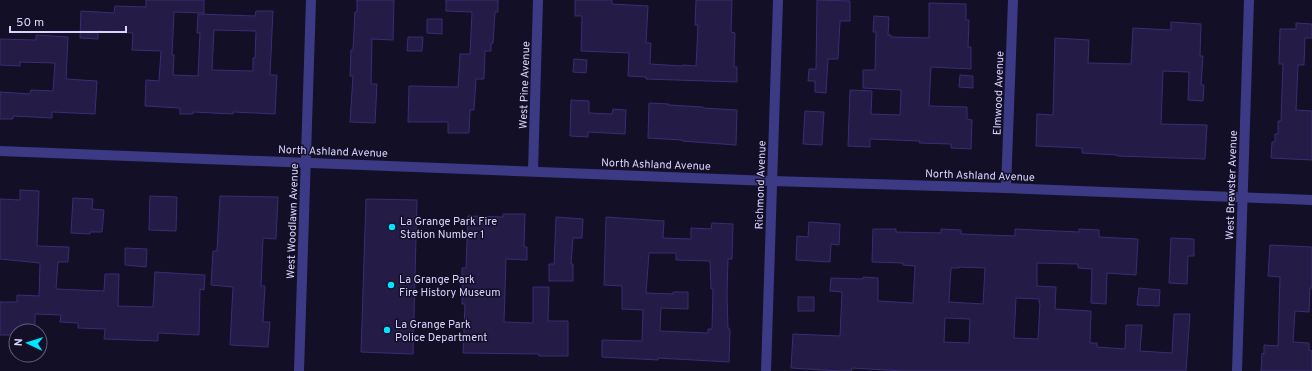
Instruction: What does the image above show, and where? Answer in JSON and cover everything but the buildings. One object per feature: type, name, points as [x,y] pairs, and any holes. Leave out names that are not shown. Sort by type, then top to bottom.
[{"type":"street","name":"West Woodlawn Avenue","points":[[299,371],[307,162],[311,0]]},
{"type":"street","name":"West Pine Avenue","points":[[533,171],[538,0]]},
{"type":"street","name":"Richmond Avenue","points":[[766,371],[778,0]]},
{"type":"street","name":"Elmwood Avenue","points":[[1006,188],[1013,0]]},
{"type":"street","name":"West Brewster Avenue","points":[[1236,371],[1250,0]]},
{"type":"street","name":"North Ashland Avenue","points":[[0,151],[1312,200]]},
{"type":"place","name":"La Grange Park Fire Station Number 1","points":[[392,227]]},
{"type":"place","name":"La Grange Park Fire History Museum","points":[[391,285]]},
{"type":"place","name":"La Grange Park Police Department","points":[[387,330]]}]
